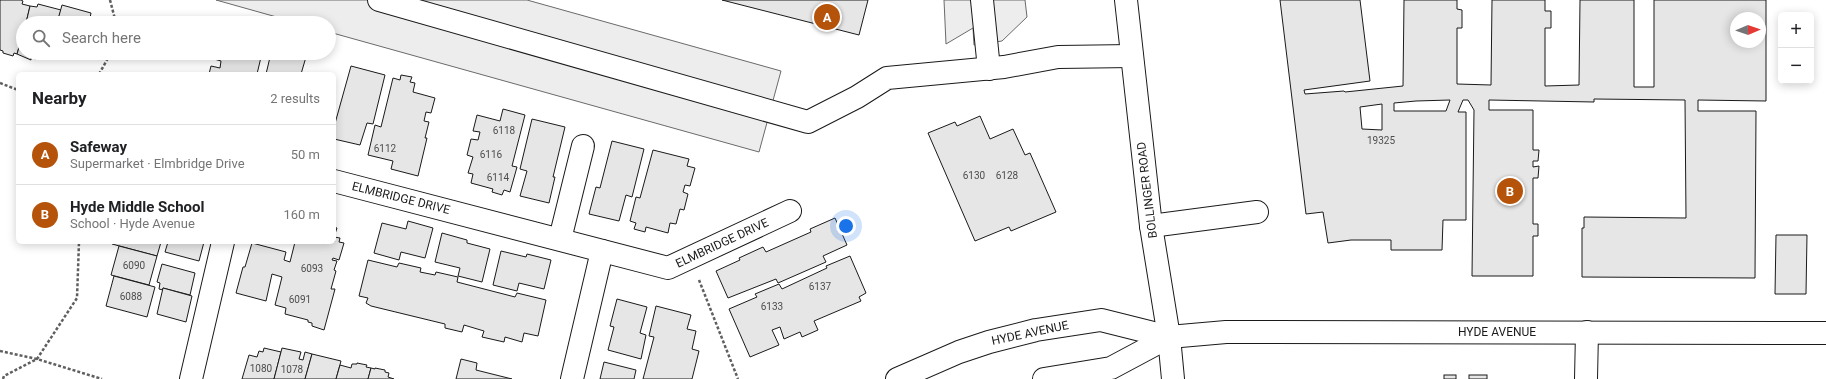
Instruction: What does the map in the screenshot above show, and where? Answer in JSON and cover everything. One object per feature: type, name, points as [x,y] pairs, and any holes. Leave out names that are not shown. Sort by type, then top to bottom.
[{"type":"street","points":[[379,0],[808,122],[887,78],[989,69],[1058,58],[1132,56]]},
{"type":"street","points":[[982,0],[989,69]]},
{"type":"street","name":"BOLLINGER ROAD","points":[[1126,0],[1151,226],[1173,379]]},
{"type":"street","points":[[560,239],[582,146]]},
{"type":"street","name":"ELMBRIDGE DRIVE","points":[[336,182],[668,268],[790,211]]},
{"type":"street","points":[[1151,226],[1257,212]]},
{"type":"street","points":[[191,379],[223,244]]},
{"type":"street","points":[[572,379],[602,252]]},
{"type":"street","name":"HYDE AVENUE","points":[[897,379],[959,352],[989,342],[1036,330],[1101,320],[1168,336],[1226,332],[1826,333]]},
{"type":"street","points":[[1586,379],[1587,332]]},
{"type":"street","name":"HYDE AVENUE","points":[[1044,379],[1111,368],[1168,336]]},
{"type":"path","points":[[110,0],[114,16]]},
{"type":"path","points":[[101,72],[107,60]]},
{"type":"path","points":[[0,83],[16,89]]},
{"type":"path","points":[[3,379],[4,376],[37,360],[77,298],[79,244]]},
{"type":"path","points":[[690,258],[738,379]]},
{"type":"path","points":[[0,351],[102,379]]},
{"type":"shaded area","points":[[216,0],[527,0],[781,71],[759,152],[336,34],[336,16],[273,16]]},
{"type":"shaded area","points":[[944,0],[1025,0],[1027,17],[1002,41],[974,45],[973,28],[946,44]]},
{"type":"building","points":[[0,0],[21,0],[23,1],[22,4],[30,6],[28,16],[16,16],[16,54],[14,53],[13,56],[3,53],[3,51],[0,50]]},
{"type":"building","points":[[722,0],[868,0],[859,35]]},
{"type":"building","points":[[1280,0],[1360,0],[1370,81],[1304,90],[1305,94],[1345,92],[1403,86],[1404,0],[1457,0],[1457,9],[1462,10],[1462,28],[1457,28],[1457,84],[1491,85],[1492,0],[1545,0],[1545,11],[1551,11],[1551,28],[1545,28],[1545,86],[1579,85],[1580,0],[1634,0],[1634,87],[1654,87],[1654,0],[1766,0],[1766,12],[1730,12],[1730,48],[1766,48],[1766,101],[1698,100],[1698,111],[1756,111],[1755,278],[1582,277],[1582,228],[1584,228],[1584,217],[1686,218],[1685,100],[1594,99],[1594,102],[1489,100],[1489,110],[1533,110],[1533,150],[1539,150],[1538,161],[1533,161],[1533,167],[1539,166],[1538,178],[1533,178],[1533,224],[1538,224],[1538,236],[1533,236],[1533,276],[1472,276],[1474,110],[1468,100],[1463,100],[1458,112],[1466,112],[1466,220],[1443,220],[1442,250],[1391,250],[1391,240],[1351,240],[1328,243],[1323,212],[1306,214]],"holes":[[[1450,100],[1446,111],[1394,111],[1394,103]],[[1382,104],[1382,130],[1362,129],[1360,107]]]},
{"type":"building","points":[[38,4],[61,10],[59,16],[28,16],[30,6],[37,7]]},
{"type":"building","points":[[62,5],[91,13],[90,16],[59,16]]},
{"type":"building","points":[[218,60],[260,60],[257,72],[210,72],[211,66],[220,68],[221,61]]},
{"type":"building","points":[[269,60],[305,60],[302,72],[266,72]]},
{"type":"building","points":[[351,66],[385,75],[373,124],[367,123],[360,145],[336,139],[336,120]]},
{"type":"building","points":[[401,75],[412,77],[410,82],[415,83],[413,92],[435,98],[431,113],[426,112],[424,121],[429,122],[425,138],[427,138],[418,176],[391,169],[393,161],[368,155],[375,125],[381,127],[393,78],[400,80]]},
{"type":"building","points":[[503,109],[525,115],[512,166],[517,167],[510,192],[504,190],[502,195],[492,192],[493,189],[471,183],[473,174],[468,173],[473,157],[467,155],[471,139],[478,140],[480,132],[473,131],[477,115],[500,121]]},
{"type":"building","points":[[980,116],[990,139],[1013,129],[1025,155],[1030,153],[1056,212],[1011,231],[1009,227],[975,241],[928,133],[955,122],[957,126]]},
{"type":"building","points":[[532,119],[565,127],[553,177],[555,177],[549,203],[520,196],[527,171],[520,169]]},
{"type":"building","points":[[612,141],[644,149],[632,197],[626,195],[619,221],[589,214],[596,187],[600,188]]},
{"type":"building","points":[[653,150],[689,159],[687,166],[695,168],[690,186],[685,185],[683,192],[688,194],[684,210],[680,209],[676,224],[670,223],[668,233],[646,227],[645,232],[634,229],[636,223],[630,221],[636,197],[640,198]]},
{"type":"building","points":[[835,218],[847,245],[823,256],[826,262],[778,283],[776,279],[728,298],[716,271],[763,247],[766,252],[811,232],[810,229]]},
{"type":"building","points":[[408,221],[433,228],[425,258],[401,252],[399,260],[374,253],[382,223],[406,229]]},
{"type":"building","points":[[442,233],[467,240],[467,243],[490,249],[482,282],[458,276],[460,268],[435,262]]},
{"type":"building","points":[[1776,235],[1807,235],[1806,294],[1775,294]]},
{"type":"building","points":[[336,237],[340,238],[339,242],[344,243],[339,260],[333,258],[332,260],[337,261],[331,289],[335,289],[324,330],[312,326],[312,323],[308,322],[308,320],[285,314],[286,308],[275,305],[282,277],[272,274],[266,301],[236,293],[243,267],[245,267],[252,244],[286,252],[284,260],[290,262],[294,244],[336,244]]},
{"type":"building","points":[[112,244],[160,244],[157,256]]},
{"type":"building","points":[[167,244],[203,244],[199,261],[165,252]]},
{"type":"building","points":[[119,246],[157,256],[149,285],[111,275]]},
{"type":"building","points":[[501,251],[526,257],[527,254],[551,260],[544,289],[519,283],[517,291],[493,285]]},
{"type":"building","points":[[850,256],[866,293],[859,297],[861,301],[814,321],[818,330],[802,337],[800,332],[784,339],[780,327],[772,330],[779,345],[750,357],[729,309],[757,297],[755,294],[779,284],[782,289],[827,268],[826,266]]},
{"type":"building","points":[[368,260],[397,267],[399,263],[421,268],[420,272],[435,275],[436,272],[458,277],[457,282],[515,297],[517,293],[546,300],[538,336],[524,333],[522,342],[505,337],[504,342],[482,337],[484,331],[464,325],[462,332],[445,328],[445,324],[371,306],[366,303],[368,298],[359,296]]},
{"type":"building","points":[[162,264],[195,273],[190,295],[163,288],[163,290],[159,289],[160,283],[157,282]]},
{"type":"building","points":[[114,276],[155,287],[147,317],[106,306]]},
{"type":"building","points":[[163,288],[192,296],[186,322],[157,314]]},
{"type":"building","points":[[617,299],[647,307],[640,333],[646,335],[641,359],[608,350],[614,327],[610,326]]},
{"type":"building","points":[[656,306],[691,315],[687,329],[696,331],[692,349],[699,351],[692,379],[643,379],[654,337],[649,336]]},
{"type":"building","points":[[264,348],[281,352],[274,379],[242,379],[249,355],[257,357],[259,351],[263,352]]},
{"type":"building","points":[[282,348],[301,352],[299,359],[303,360],[305,352],[312,354],[305,379],[274,379]]},
{"type":"building","points":[[312,354],[341,361],[336,379],[305,379]]},
{"type":"building","points":[[461,359],[477,363],[476,370],[512,379],[456,379]]},
{"type":"building","points":[[604,362],[636,370],[634,379],[600,379]]},
{"type":"building","points":[[357,363],[367,365],[366,367],[371,368],[368,379],[336,379],[340,365],[351,368],[352,364]]},
{"type":"building","points":[[371,368],[385,370],[385,372],[389,373],[388,377],[394,379],[368,379]]},
{"type":"building","points":[[1444,375],[1456,375],[1456,379],[1444,379]]},
{"type":"building","points":[[1469,375],[1487,375],[1487,379],[1469,379]]},
{"type":"place","name":"Safeway","points":[[827,17]]},
{"type":"place","name":"Hyde Middle School","points":[[1510,191]]}]
